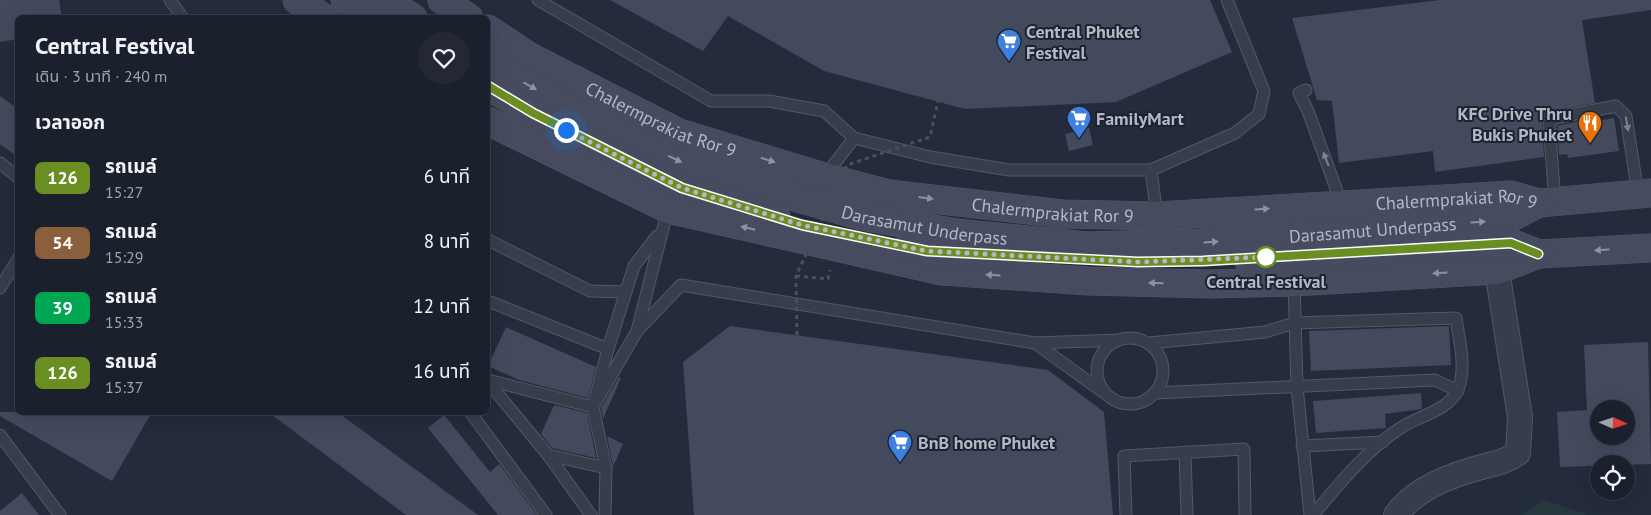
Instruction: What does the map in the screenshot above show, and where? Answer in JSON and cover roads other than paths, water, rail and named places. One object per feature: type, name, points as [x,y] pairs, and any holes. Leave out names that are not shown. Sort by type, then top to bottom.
[{"type":"main road","points":[[297,0],[320,15]]},
{"type":"main road","points":[[345,0],[369,15]]},
{"type":"main road","points":[[384,0],[408,15]]},
{"type":"main road","points":[[442,0],[464,15]]},
{"type":"main road","name":"Chalermprakiat Ror 9","points":[[490,30],[530,57],[679,133],[824,177],[899,195],[1063,214],[1157,216],[1511,195],[1547,202],[1644,194]]},
{"type":"main road","name":"Darasamut Underpass","points":[[490,63],[599,124],[693,168],[861,216],[957,233],[1086,246],[1200,243],[1508,219],[1547,202]]},
{"type":"main road","name":"Darasamut Underpass","points":[[490,87],[533,113],[682,188],[802,225],[927,251],[1138,262],[1203,261],[1511,243],[1538,254]]},
{"type":"main road","points":[[490,123],[665,218],[942,271],[1088,281],[1210,284],[1294,282],[1497,270],[1538,254],[1651,248]]},
{"type":"street","points":[[1396,515],[1402,505],[1440,480],[1473,469],[1500,464],[1518,452],[1520,417],[1497,270]]},
{"type":"lane","points":[[170,0],[181,15]]},
{"type":"lane","points":[[538,0],[711,101],[769,101],[824,111],[854,138],[930,157],[1009,170],[1151,170],[1235,133],[1259,114],[1264,91],[1228,0]]},
{"type":"lane","points":[[1306,90],[1299,93],[1308,110],[1342,205]]},
{"type":"lane","points":[[1547,202],[1549,123],[1555,118],[1616,106],[1626,116],[1644,194]]},
{"type":"lane","points":[[824,177],[854,138]]},
{"type":"lane","points":[[0,163],[15,174]]},
{"type":"lane","points":[[1151,170],[1157,216]]},
{"type":"lane","points":[[605,515],[606,468],[593,407],[608,349],[634,266],[651,246],[665,218]]},
{"type":"lane","points":[[593,407],[637,330],[653,273],[665,218]]},
{"type":"lane","points":[[490,241],[590,290],[626,292]]},
{"type":"lane","points":[[0,288],[15,264]]},
{"type":"lane","points":[[1294,282],[1297,387],[1311,515]]},
{"type":"lane","points":[[637,330],[681,286],[1035,343],[1119,340]]},
{"type":"lane","points":[[490,301],[608,349]]},
{"type":"lane","points":[[1149,343],[1265,332],[1294,323],[1456,318],[1462,371],[1458,391],[1443,406],[1402,427],[1383,442],[1363,460],[1311,515]]},
{"type":"lane","points":[[1035,343],[1114,400],[1125,404],[1136,404],[1147,400],[1155,393],[1161,383],[1162,361],[1157,351],[1149,343],[1139,338],[1129,337],[1108,345],[1101,353],[1097,363],[1100,385],[1106,394]]},
{"type":"lane","points":[[1155,393],[1435,380],[1458,391]]},
{"type":"lane","points":[[490,381],[593,407]]},
{"type":"lane","points":[[490,383],[548,455],[591,515]]},
{"type":"lane","points":[[472,415],[546,515]]},
{"type":"lane","points":[[0,435],[60,515]]},
{"type":"lane","points":[[1302,446],[1383,442]]},
{"type":"lane","points":[[1126,515],[1124,456],[1244,449],[1245,515]]},
{"type":"lane","points":[[1185,452],[1187,515]]},
{"type":"lane","points":[[548,455],[606,468]]},
{"type":"place","name":"Central Phuket Festival","points":[[1009,62]]},
{"type":"place","name":"FamilyMart","points":[[1079,139]]},
{"type":"place","name":"KFC Drive Thru Bukis Phuket","points":[[1590,144]]},
{"type":"place","name":"Central Festival","points":[[1266,257]]},
{"type":"place","name":"BnB home Phuket","points":[[900,463]]}]
